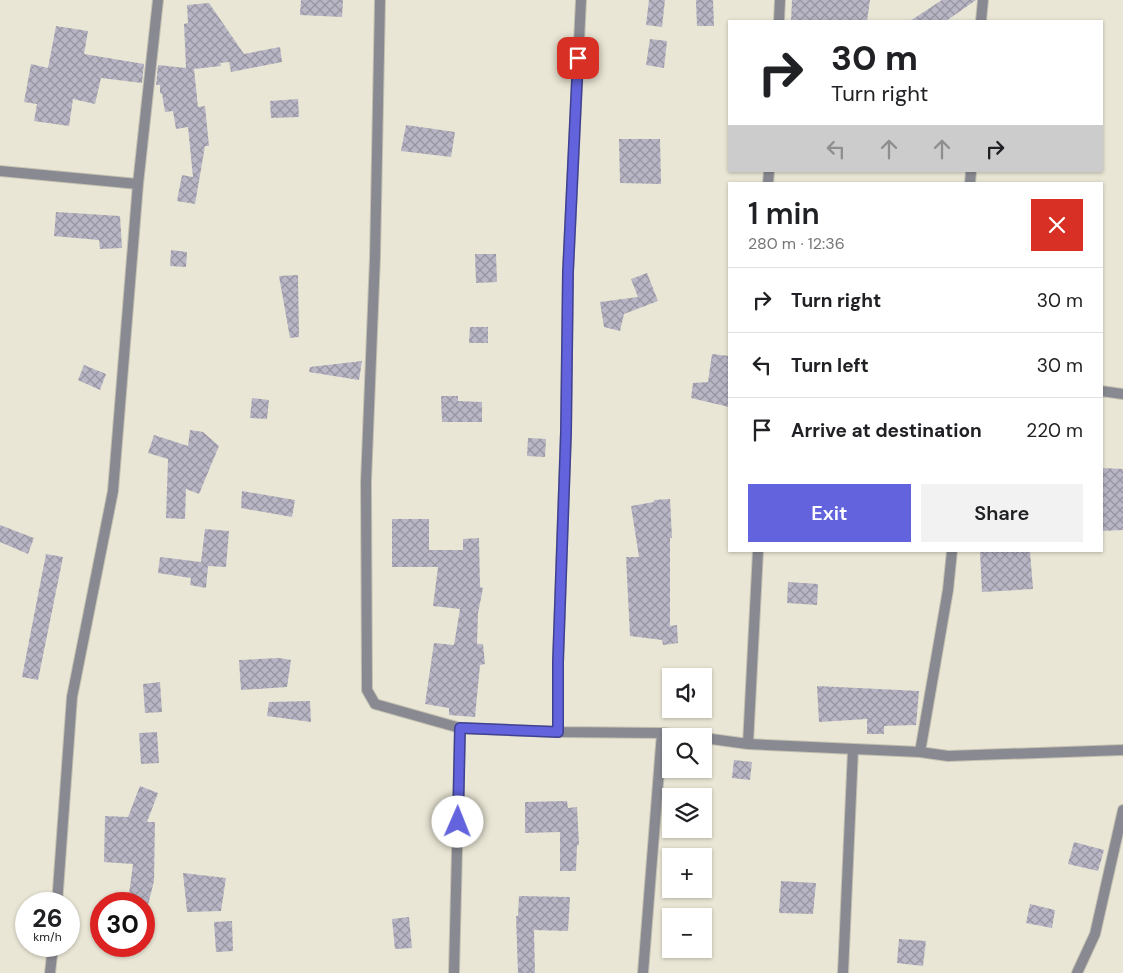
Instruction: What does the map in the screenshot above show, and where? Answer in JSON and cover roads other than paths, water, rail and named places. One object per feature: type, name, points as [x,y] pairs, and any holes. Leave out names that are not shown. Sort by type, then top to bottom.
[{"type":"street","points":[[58,892],[72,697],[113,491],[138,184],[158,0]]},
{"type":"street","points":[[380,0],[366,482],[367,690],[375,704],[460,728],[558,732],[662,733],[643,973]]},
{"type":"street","points":[[558,732],[558,662],[566,441],[568,272],[581,0]]},
{"type":"street","points":[[779,20],[780,0]]},
{"type":"street","points":[[981,20],[983,0]]},
{"type":"street","points":[[0,171],[138,184]]},
{"type":"street","points":[[1103,391],[1123,394]]},
{"type":"street","points":[[748,744],[758,552]]},
{"type":"street","points":[[920,752],[948,590],[952,552]]},
{"type":"street","points":[[454,973],[460,728]]},
{"type":"street","points":[[712,739],[748,744],[920,752],[948,756],[1123,750]]},
{"type":"street","points":[[843,973],[853,750]]},
{"type":"street","points":[[1077,973],[1094,934],[1123,810]]},
{"type":"street","points":[[50,973],[52,957]]}]
